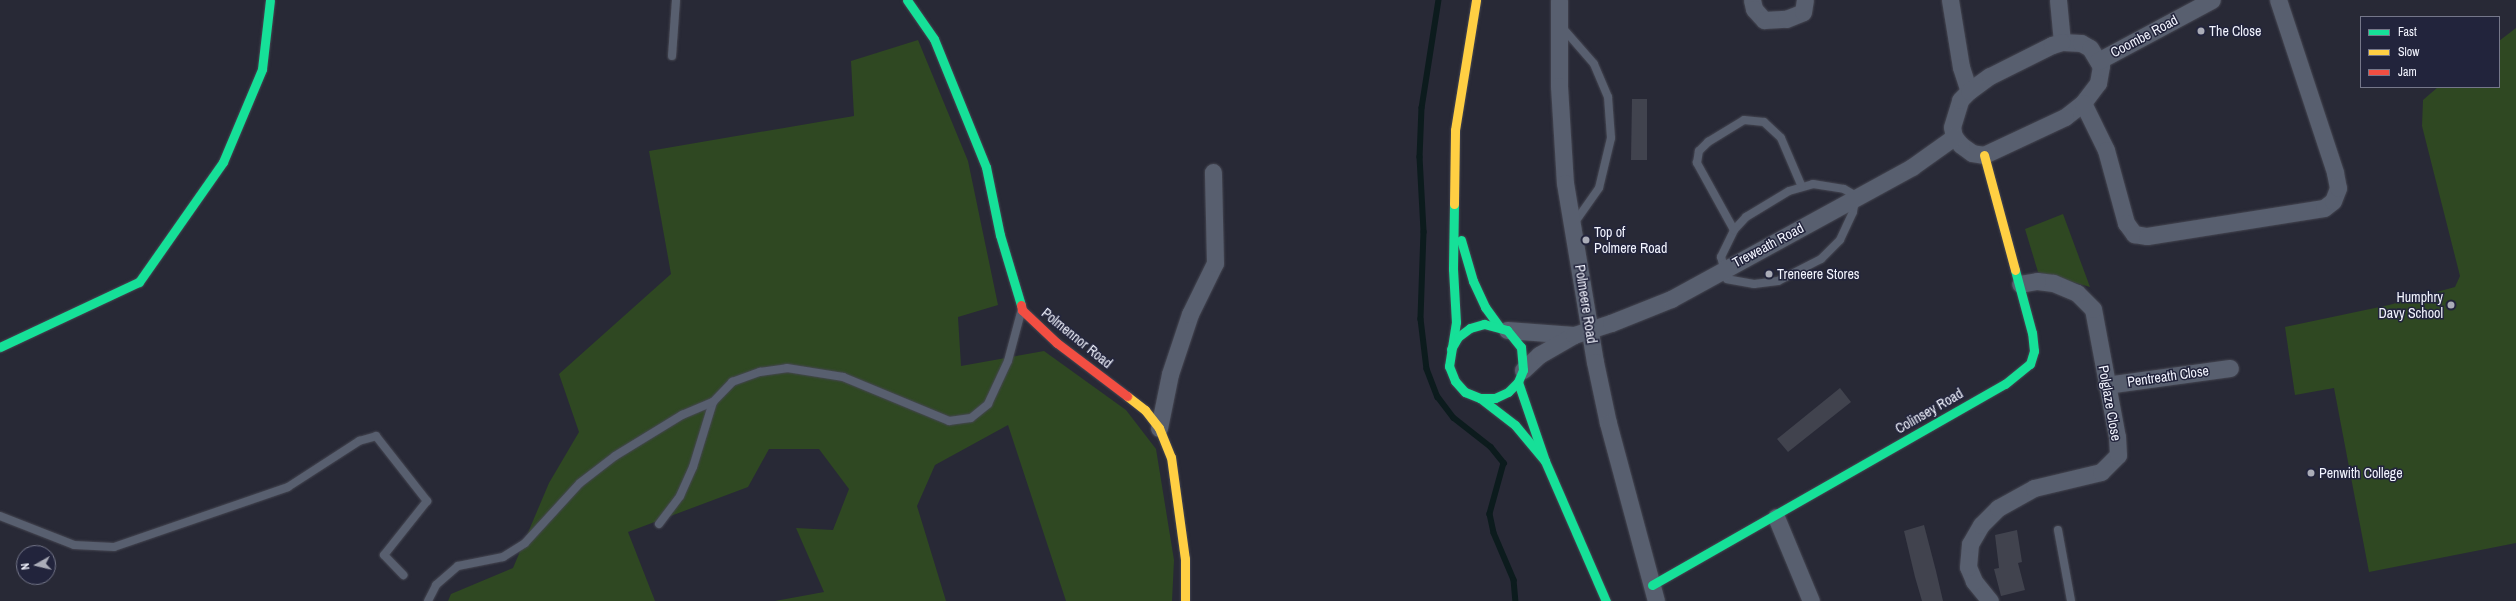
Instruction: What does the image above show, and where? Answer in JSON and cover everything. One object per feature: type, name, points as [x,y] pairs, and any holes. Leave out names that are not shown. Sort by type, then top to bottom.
[{"type":"main road","points":[[0,347],[139,282],[223,162],[262,69],[270,0]]},
{"type":"main road","name":"Polmennor Road","points":[[907,0],[934,39],[986,167],[1000,235],[1022,310],[1057,343],[1145,410],[1159,428],[1171,457],[1185,559],[1185,601]]},
{"type":"main road","points":[[1476,0],[1455,130],[1453,192],[1456,322],[1449,366],[1455,381],[1466,392],[1480,398],[1515,425],[1545,461]]},
{"type":"main road","name":"Colinsey Road","points":[[1654,593],[1776,517],[2005,384],[2030,364],[2034,351],[2032,333],[1984,155]]},
{"type":"main road","points":[[1453,192],[1464,253],[1473,281],[1485,307],[1521,348],[1520,376],[1545,461],[1606,601]]},
{"type":"main road","points":[[1451,350],[1458,337],[1470,328],[1484,324],[1503,328]]},
{"type":"main road","points":[[1480,398],[1501,395],[1520,376]]},
{"type":"street","name":"Polmeere Road","points":[[1559,0],[1559,86],[1565,183],[1591,330],[1595,362],[1608,423],[1654,593]]},
{"type":"street","points":[[1752,0],[1754,9],[1764,20],[1786,19],[1803,12],[1806,0]]},
{"type":"street","points":[[1950,0],[1962,67],[1969,90]]},
{"type":"street","points":[[2058,0],[2062,42]]},
{"type":"street","name":"Coombe Road","points":[[2098,61],[2212,0]]},
{"type":"street","points":[[2083,103],[2106,150],[2126,223],[2134,234],[2147,236],[2324,208],[2333,201],[2338,188],[2335,172],[2278,0]]},
{"type":"street","points":[[2062,42],[2081,43],[2090,48],[2101,66],[2098,83],[2083,103],[2065,117],[1984,155],[1972,153],[1954,137],[1952,127],[1954,115],[1960,100],[1969,90],[1990,76],[2062,42]]},
{"type":"street","name":"Treweath Road","points":[[1520,376],[1539,355],[1574,335],[1591,330],[1671,299],[1856,196],[1912,167],[1954,137]]},
{"type":"street","points":[[1159,428],[1170,374],[1190,314],[1215,263],[1213,172]]},
{"type":"street","name":"Polglaze Close","points":[[1997,600],[1974,581],[1968,567],[1970,544],[1981,525],[1998,508],[2034,488],[2101,472],[2118,455],[2118,437],[2106,385],[2093,309],[2077,293],[2053,283],[2020,284]]},
{"type":"street","name":"Treweath Road","points":[[1503,328],[1574,335]]},
{"type":"street","name":"Pentreath Close","points":[[2106,385],[2230,368]]},
{"type":"street","points":[[1776,517],[1811,601]]},
{"type":"lane","points":[[672,56],[676,0]]},
{"type":"lane","points":[[1559,24],[1594,64],[1608,97],[1611,138],[1599,188],[1573,226]]},
{"type":"lane","points":[[1734,230],[1697,163],[1699,151],[1708,142],[1744,120],[1764,122],[1781,138],[1802,187]]},
{"type":"lane","points":[[1813,184],[1829,185],[1844,189],[1856,196],[1853,212],[1840,240],[1820,259],[1778,281],[1754,284],[1727,279],[1721,257],[1734,230],[1746,217],[1789,191],[1802,187],[1813,184]]},
{"type":"lane","points":[[428,601],[436,585],[458,566],[503,557],[525,543],[580,484],[616,456],[682,415],[713,402],[732,382],[760,372],[787,368],[843,377],[950,421],[971,418],[988,404],[1008,361],[1022,310]]},
{"type":"lane","points":[[659,524],[680,496],[693,467],[713,402]]},
{"type":"lane","points":[[0,516],[74,545],[114,547],[288,487],[360,441],[376,436],[427,501],[384,555],[403,575]]},
{"type":"lane","points":[[2058,530],[2071,601]]},
{"type":"green space","name":"Humphry Davy School","points":[[2516,28],[2516,543],[2369,572],[2334,388],[2295,395],[2285,327],[2389,305],[2455,287],[2460,276],[2422,126],[2423,100],[2437,88],[2500,88],[2500,40]]},
{"type":"green space","points":[[918,40],[968,161],[998,305],[958,317],[961,366],[1044,351],[1126,410],[1156,449],[1174,560],[1172,601],[1066,601],[1008,425],[935,465],[917,506],[946,601],[775,601],[824,592],[796,528],[833,530],[849,489],[819,449],[769,449],[748,487],[628,532],[655,601],[448,601],[451,594],[513,568],[549,483],[579,432],[559,374],[671,274],[649,151],[854,116],[851,61]]},
{"type":"green space","points":[[2063,214],[2090,287],[2038,272],[2025,229]]},
{"type":"building","points":[[1632,99],[1647,99],[1647,160],[1631,160]]},
{"type":"building","points":[[1840,388],[1851,402],[1788,452],[1777,439]]},
{"type":"building","points":[[1924,525],[1943,601],[1922,601],[1915,577],[1904,531]]},
{"type":"building","points":[[2017,530],[2022,562],[2018,563],[2025,590],[2001,596],[1994,569],[1999,568],[1995,535]]},
{"type":"waterway","points":[[1439,0],[1422,108],[1420,157],[1424,232],[1421,319],[1427,369],[1438,397],[1454,418],[1491,447],[1504,463],[1490,514],[1494,533],[1514,580],[1516,601]]},
{"type":"traffic: fast","points":[[0,347],[139,282],[223,162],[262,69],[270,0]]},
{"type":"traffic: fast","points":[[907,0],[934,39],[986,167],[1000,235],[1021,305]]},
{"type":"traffic: fast","points":[[1454,204],[1453,269],[1456,322],[1449,366],[1455,381],[1465,392],[1480,398],[1515,425],[1545,461]]},
{"type":"traffic: fast","points":[[1461,240],[1473,281],[1485,307],[1499,326]]},
{"type":"traffic: fast","points":[[1652,585],[2005,384],[2030,364],[2034,351],[2032,333],[2015,270]]},
{"type":"traffic: fast","points":[[1451,349],[1458,337],[1470,328],[1484,324],[1507,330],[1521,347],[1523,370],[1518,382],[1508,392],[1495,398],[1480,398]]},
{"type":"traffic: fast","points":[[1518,382],[1545,461],[1606,601]]},
{"type":"traffic: slow","points":[[1454,204],[1455,130],[1476,0]]},
{"type":"traffic: slow","points":[[1984,155],[2015,270]]},
{"type":"traffic: slow","points":[[1127,396],[1145,410],[1159,428],[1171,457],[1185,559],[1185,601]]},
{"type":"traffic: jam","points":[[1021,305],[1022,310],[1057,343],[1127,396]]},
{"type":"place","name":"The Close","points":[[2201,31]]},
{"type":"place","name":"Top of Polmere Road","points":[[1586,240]]},
{"type":"place","name":"Treneere Stores","points":[[1769,274]]},
{"type":"place","name":"Humphry Davy School","points":[[2451,305]]},
{"type":"place","name":"Penwith College","points":[[2311,473]]}]
